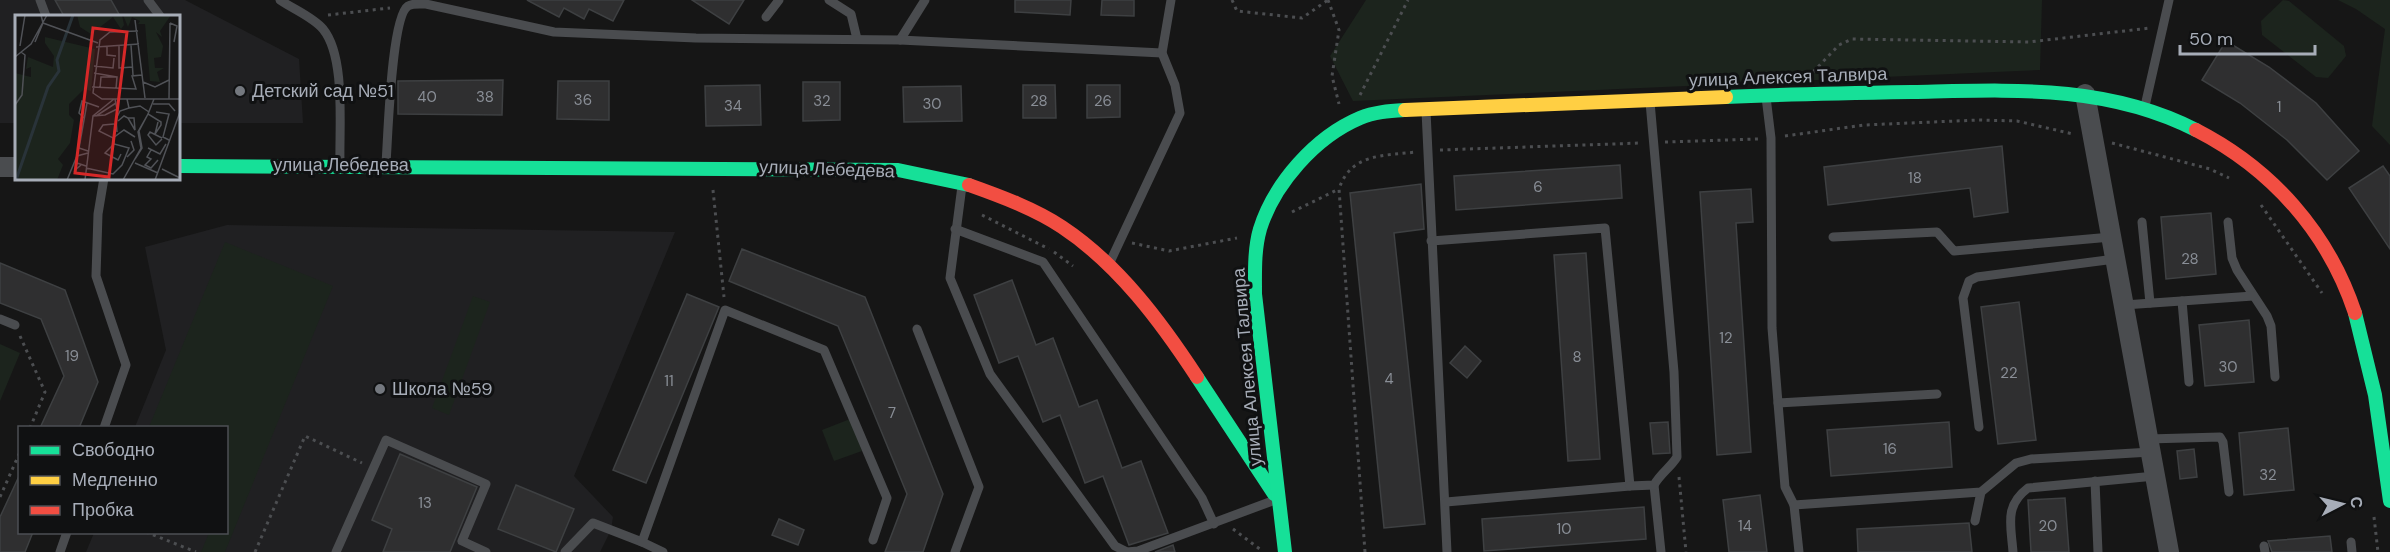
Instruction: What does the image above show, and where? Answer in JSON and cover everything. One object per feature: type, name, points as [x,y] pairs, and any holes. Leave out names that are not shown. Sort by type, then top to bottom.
[{"type":"street","name":"улица Алексея Талвира","points":[[1277,499],[1255,294],[1255,256],[1260,228],[1289,177],[1311,151],[1344,126],[1359,118],[1388,111],[1426,108],[1791,94],[2012,90],[2085,94],[2145,107],[2203,135],[2266,177],[2293,202],[2315,229],[2331,255],[2347,290],[2370,362],[2390,501]]},
{"type":"street","points":[[2085,94],[2169,552]]},
{"type":"street","name":"улица Лебедева","points":[[180,166],[386,164],[898,170],[963,183],[1000,196],[1061,226],[1109,264],[1179,349],[1277,499],[1285,552]]},
{"type":"lane","points":[[40,0],[46,15]]},
{"type":"lane","points":[[148,0],[159,15]]},
{"type":"lane","points":[[280,0],[321,27],[331,41],[337,66],[340,165]]},
{"type":"lane","points":[[766,17],[779,0]]},
{"type":"lane","points":[[829,0],[851,14],[857,39]]},
{"type":"lane","points":[[900,40],[924,0]]},
{"type":"lane","points":[[1109,264],[1180,112],[1175,85],[1162,53],[1171,0]]},
{"type":"lane","points":[[2145,107],[2169,0]]},
{"type":"lane","points":[[386,164],[395,37],[402,14],[407,7],[426,4],[554,32],[696,38],[900,40],[1162,53]]},
{"type":"lane","points":[[1766,95],[1771,138],[1772,328],[1785,487],[1794,506],[1798,552]]},
{"type":"lane","points":[[1650,100],[1674,372],[1677,457],[1672,465],[1662,472],[1654,485],[1661,552]]},
{"type":"lane","points":[[1426,108],[1447,552]]},
{"type":"lane","points":[[104,180],[98,214],[96,276],[126,365],[105,426]]},
{"type":"lane","points":[[963,183],[955,230],[951,278],[990,374],[1115,546],[1127,552],[1138,551],[1277,499]]},
{"type":"lane","points":[[2142,222],[2150,303]]},
{"type":"lane","points":[[2228,222],[2232,258],[2271,326],[2275,376]]},
{"type":"lane","points":[[1431,241],[1605,228],[1630,486]]},
{"type":"lane","points":[[955,230],[1043,262],[1218,522]]},
{"type":"lane","points":[[1833,237],[1937,232],[1954,251],[2111,237]]},
{"type":"lane","points":[[1979,427],[1963,298],[1969,281],[1977,277],[2115,259]]},
{"type":"lane","points":[[2124,305],[2253,296]]},
{"type":"lane","points":[[2182,301],[2189,382]]},
{"type":"lane","points":[[642,542],[725,310],[824,350],[887,498],[873,540]]},
{"type":"lane","points":[[0,319],[15,325]]},
{"type":"lane","points":[[917,329],[979,487],[957,552]]},
{"type":"lane","points":[[1778,403],[1937,394]]},
{"type":"lane","points":[[1794,506],[1981,492],[2016,463],[2031,459],[2220,437],[2223,442],[2229,492]]},
{"type":"lane","points":[[336,552],[386,440],[486,484],[462,541],[486,552]]},
{"type":"lane","points":[[2013,552],[2011,512],[2015,497],[2028,488],[2040,485],[2155,476]]},
{"type":"lane","points":[[2094,481],[2098,552]]},
{"type":"lane","points":[[1446,502],[1654,485]]},
{"type":"lane","points":[[1975,521],[1981,492]]},
{"type":"lane","points":[[565,552],[593,523],[663,552]]},
{"type":"lane","points":[[60,552],[66,534]]},
{"type":"lane","points":[[2351,542],[2352,552]]},
{"type":"path","points":[[1232,0],[1237,11],[1302,18],[1328,0],[1339,30],[1332,76],[1344,126]]},
{"type":"path","points":[[1344,126],[1408,0]]},
{"type":"path","points":[[306,17],[407,7]]},
{"type":"path","points":[[1791,94],[1839,45],[1852,39],[2028,42],[2164,26]]},
{"type":"path","points":[[1365,552],[1339,189],[1344,173],[1358,162],[1382,156],[1427,151],[1771,138],[1863,125],[1979,120],[2017,121],[2093,138],[2210,169],[2235,180]]},
{"type":"path","points":[[712,185],[725,310]]},
{"type":"path","points":[[1290,213],[1339,189]]},
{"type":"path","points":[[2257,199],[2327,300]]},
{"type":"path","points":[[959,204],[1043,244],[1079,270]]},
{"type":"path","points":[[1121,240],[1169,250],[1244,236],[1260,228]]},
{"type":"path","points":[[15,325],[45,392],[31,426]]},
{"type":"path","points":[[255,552],[305,435],[374,468]]},
{"type":"path","points":[[0,497],[18,456]]},
{"type":"path","points":[[1677,457],[1686,552]]},
{"type":"path","points":[[2373,507],[2378,552]]},
{"type":"path","points":[[1218,522],[1264,552]]},
{"type":"path","points":[[151,534],[196,552]]},
{"type":"shaded area","name":"Детский сад №51","points":[[0,0],[185,0],[299,59],[303,123],[180,123],[180,15],[15,15],[15,123],[0,123]]},
{"type":"shaded area","points":[[1366,0],[2042,0],[2040,70],[1353,101],[1330,56]]},
{"type":"shaded area","points":[[2283,0],[2289,1],[2344,46],[2346,56],[2328,78],[2316,77],[2262,35],[2261,21]]},
{"type":"shaded area","points":[[2338,0],[2390,0],[2390,145],[2372,126],[2385,29]]},
{"type":"shaded area","name":"Школа №59","points":[[227,225],[675,232],[574,476],[613,517],[611,530],[600,552],[86,552],[94,534],[228,534],[228,426],[135,426],[166,350],[145,247]]},
{"type":"shaded area","points":[[225,242],[333,286],[225,552],[201,552],[209,534],[228,534],[228,426],[149,426]]},
{"type":"shaded area","points":[[473,296],[490,302],[449,415],[432,408]]},
{"type":"shaded area","points":[[0,344],[20,353],[0,401]]},
{"type":"shaded area","points":[[850,419],[862,451],[834,461],[822,430]]},
{"type":"building","points":[[55,0],[111,0],[119,15],[63,15]]},
{"type":"building","points":[[527,0],[624,0],[613,21],[589,9],[584,19],[564,8],[559,17]]},
{"type":"building","points":[[692,0],[744,0],[729,24]]},
{"type":"building","points":[[1015,0],[1071,0],[1070,15],[1015,12]]},
{"type":"building","points":[[1102,0],[1134,0],[1134,16],[1101,15]]},
{"type":"building","points":[[2226,41],[2269,67],[2316,103],[2359,151],[2327,180],[2287,140],[2240,103],[2202,80]]},
{"type":"building","points":[[503,80],[502,115],[398,114],[398,81]]},
{"type":"building","points":[[558,81],[609,81],[609,120],[557,119]]},
{"type":"building","points":[[803,82],[840,82],[840,120],[803,121]]},
{"type":"building","points":[[760,85],[761,125],[706,126],[705,86]]},
{"type":"building","points":[[1023,85],[1055,85],[1056,118],[1023,118]]},
{"type":"building","points":[[1087,85],[1120,85],[1120,117],[1087,118]]},
{"type":"building","points":[[961,86],[962,121],[904,122],[903,87]]},
{"type":"building","points":[[2002,146],[2008,212],[1974,217],[1970,188],[1828,205],[1824,167]]},
{"type":"building","points":[[1620,165],[1622,198],[1456,210],[1454,176]]},
{"type":"building","points":[[2383,166],[2390,176],[2390,249],[2349,188]]},
{"type":"building","points":[[1421,184],[1424,229],[1394,233],[1425,524],[1384,528],[1350,193]]},
{"type":"building","points":[[1751,189],[1753,222],[1736,223],[1751,452],[1717,455],[1700,192]]},
{"type":"building","points":[[2211,213],[2216,274],[2166,279],[2161,217]]},
{"type":"building","points":[[742,249],[865,297],[943,494],[923,552],[885,552],[907,494],[838,326],[729,281]]},
{"type":"building","points":[[1586,253],[1600,459],[1568,461],[1554,255]]},
{"type":"building","points":[[0,263],[65,290],[98,382],[80,426],[41,426],[64,376],[41,319],[0,303]]},
{"type":"building","points":[[1012,280],[1036,345],[1053,338],[1079,407],[1097,400],[1122,468],[1141,461],[1168,533],[1129,545],[1103,476],[1085,483],[1060,415],[1043,422],[1018,356],[999,363],[974,295]]},
{"type":"building","points":[[687,294],[719,307],[646,483],[613,470]]},
{"type":"building","points":[[2019,302],[2036,440],[1998,444],[1981,307]]},
{"type":"building","points":[[2249,320],[2254,382],[2205,386],[2199,325]]},
{"type":"building","points":[[1465,346],[1481,361],[1467,378],[1450,363]]},
{"type":"building","points":[[1668,422],[1670,453],[1653,454],[1650,423]]},
{"type":"building","points":[[1949,422],[1952,467],[1831,476],[1827,430]]},
{"type":"building","points":[[2288,428],[2294,490],[2244,495],[2239,433]]},
{"type":"building","points":[[2194,449],[2197,477],[2180,479],[2177,451]]},
{"type":"building","points":[[400,454],[477,487],[450,552],[383,552],[392,529],[372,520]]},
{"type":"building","points":[[18,478],[18,534],[32,534],[25,552],[0,552],[0,517]]},
{"type":"building","points":[[516,485],[574,509],[556,552],[498,529]]},
{"type":"building","points":[[1760,495],[1767,552],[1729,552],[1723,500]]},
{"type":"building","points":[[2065,498],[2069,552],[2031,552],[2028,500]]},
{"type":"building","points":[[1644,507],[1646,539],[1484,551],[1482,519]]},
{"type":"building","points":[[779,519],[804,530],[798,545],[772,535]]},
{"type":"building","points":[[1969,523],[1972,552],[1858,552],[1857,529]]},
{"type":"building","points":[[2330,536],[2332,552],[2272,552],[2268,541]]},
{"type":"building","points":[[1173,545],[1175,552],[1155,552]]},
{"type":"traffic: fast","points":[[1726,97],[1986,91],[2058,93],[2128,104],[2162,115],[2196,130]]},
{"type":"traffic: fast","points":[[1285,552],[1255,294],[1256,253],[1260,229],[1266,212],[1286,179],[1298,164],[1327,137],[1343,126],[1365,116],[1405,110]]},
{"type":"traffic: fast","points":[[180,166],[898,170],[969,185]]},
{"type":"traffic: fast","points":[[2355,313],[2375,395],[2390,501]]},
{"type":"traffic: fast","points":[[1197,377],[1274,494]]},
{"type":"traffic: slow","points":[[1405,110],[1726,97]]},
{"type":"traffic: jam","points":[[2196,130],[2249,164],[2294,206],[2313,230],[2329,256],[2344,283],[2355,313]]},
{"type":"traffic: jam","points":[[969,185],[1040,214],[1062,227],[1102,258],[1153,315],[1197,377]]},
{"type":"place","name":"Детский сад №51","points":[[240,91]]},
{"type":"place","name":"Школа №59","points":[[380,389]]}]
